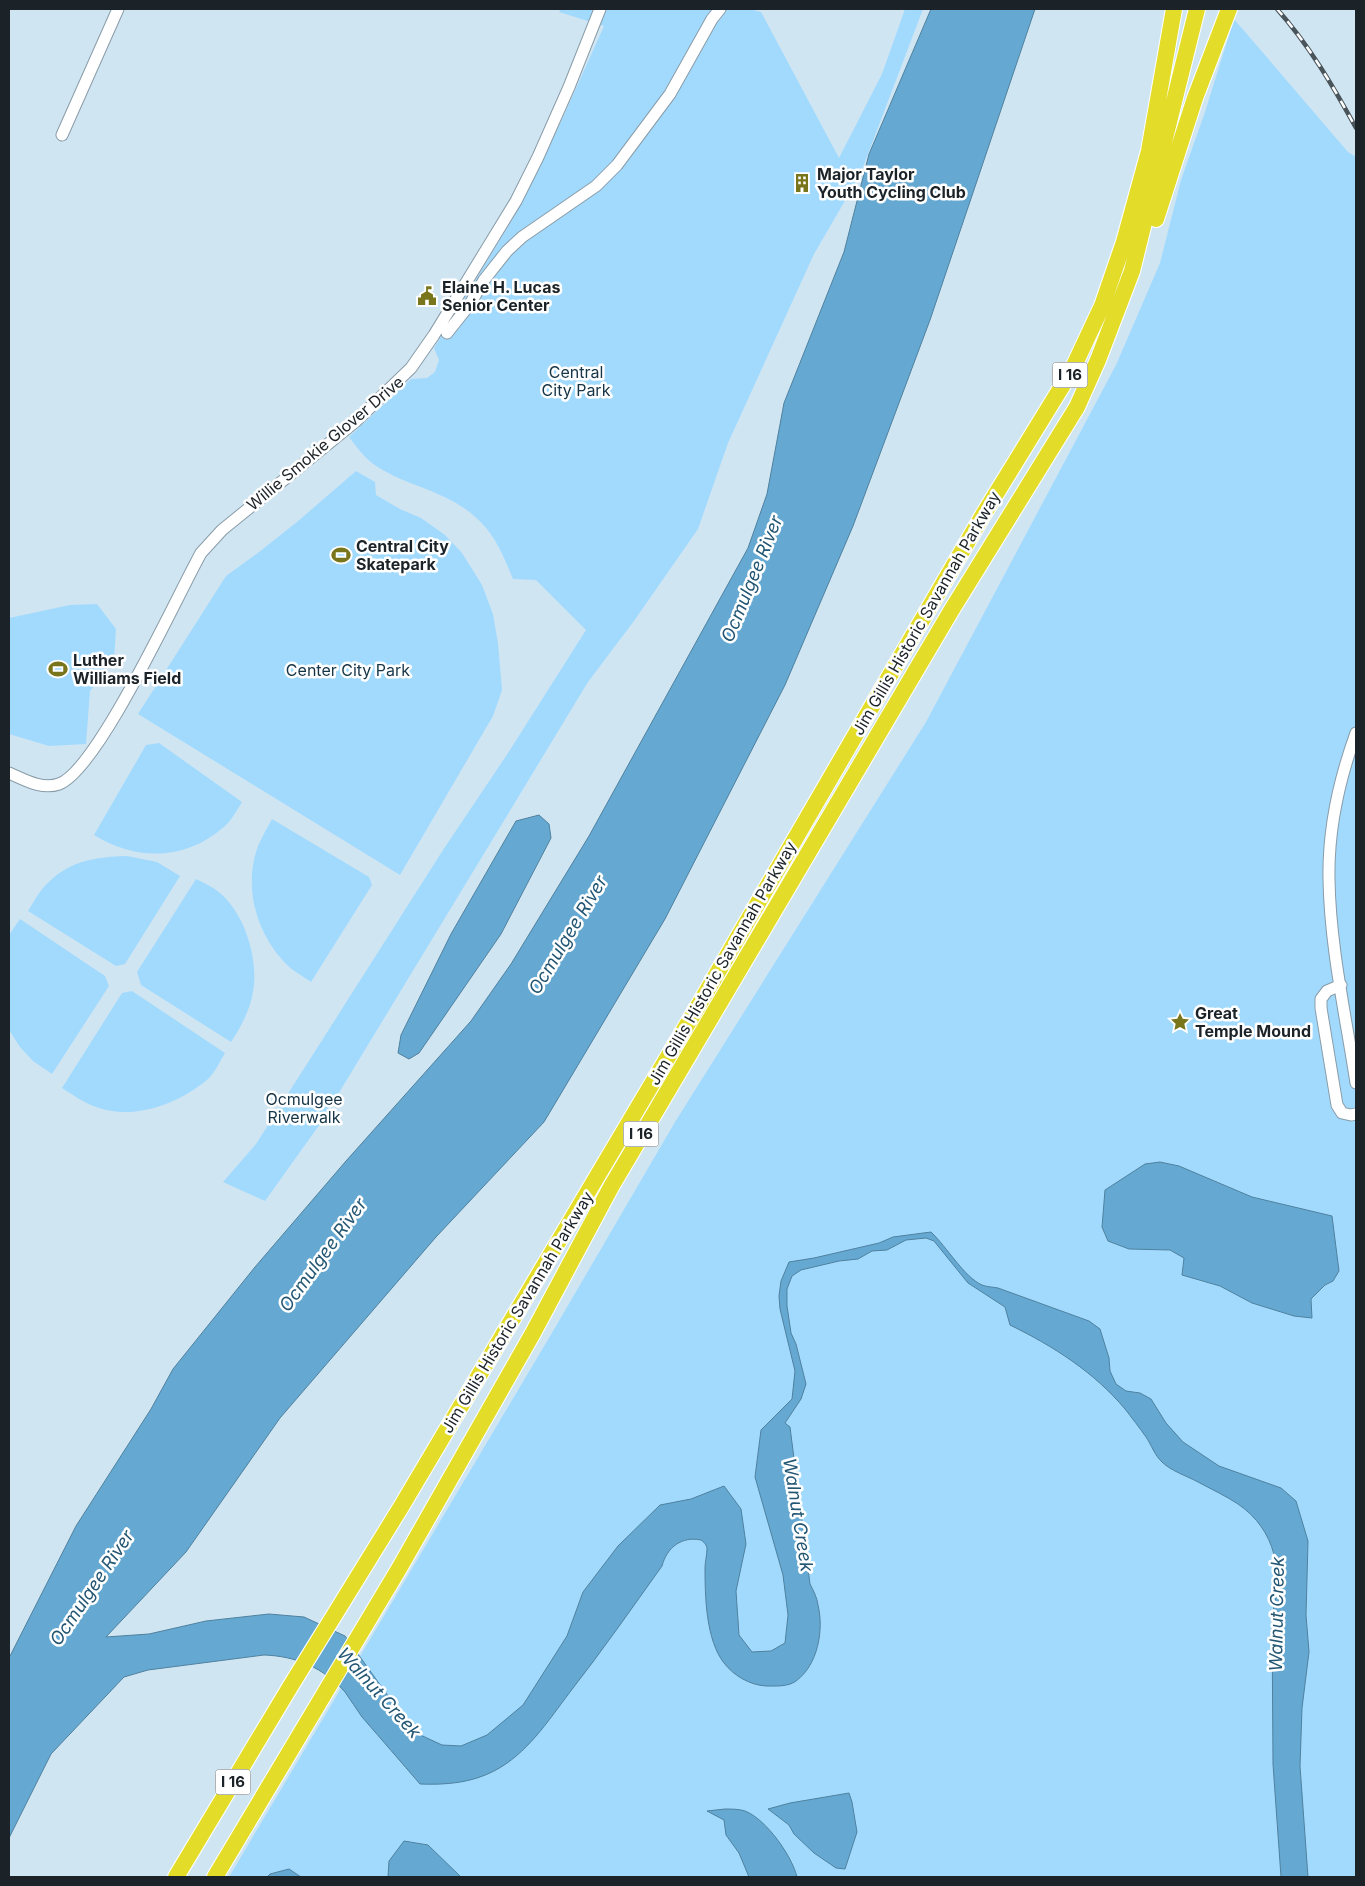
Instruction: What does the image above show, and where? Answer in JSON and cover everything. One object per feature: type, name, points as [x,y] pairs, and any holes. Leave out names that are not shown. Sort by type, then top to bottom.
[{"type":"highway","name":"Jim Gillis Historic Savannah Parkway","points":[[176,1877],[290,1687],[401,1508],[702,1000],[983,516],[1072,370],[1102,306],[1124,242],[1149,151],[1174,9]]},
{"type":"highway","name":"Jim Gillis Historic Savannah Parkway","points":[[215,1877],[400,1567],[533,1333],[610,1186],[947,619],[1077,407],[1098,360],[1132,271],[1197,9]]},
{"type":"highway","points":[[1132,271],[1154,226],[1195,98],[1229,9]]},
{"type":"street","points":[[62,135],[118,9]]},
{"type":"street","name":"Willie Smokie Glover Drive","points":[[9,774],[38,785],[48,786],[57,785],[72,777],[88,757],[113,717],[152,650],[195,564],[211,541],[236,518],[355,422],[411,368],[443,320],[516,201],[569,87],[600,9]]},
{"type":"street","points":[[446,333],[470,304],[484,280],[507,251],[522,237],[592,189],[617,165],[670,94],[712,19],[720,9]]},
{"type":"street","points":[[1356,733],[1340,784],[1330,858],[1331,914],[1356,1083]]},
{"type":"street","points":[[1341,985],[1327,991],[1321,998],[1321,1008],[1337,1105],[1342,1113],[1356,1114]]},
{"type":"green space","name":"Central City Park","points":[[561,9],[749,9],[761,12],[839,158],[882,74],[905,9],[923,9],[860,175],[814,254],[728,443],[698,529],[634,621],[588,682],[320,1124],[265,1201],[223,1182],[256,1144],[586,630],[536,580],[513,579],[492,536],[473,515],[449,499],[383,470],[372,463],[349,437],[411,379],[427,378],[435,372],[439,360],[434,348],[512,220],[560,124],[604,26],[559,12]]},
{"type":"green space","points":[[1234,19],[1348,152],[1356,157],[1356,1877],[229,1877],[675,1122],[926,722],[1116,365],[1160,263],[1181,180],[1205,112]]},
{"type":"green space","name":"Center City Park","points":[[356,471],[375,482],[376,495],[400,509],[421,518],[445,535],[462,553],[482,585],[493,614],[498,643],[502,690],[493,716],[400,875],[138,714],[226,576],[297,522]]},
{"type":"green space","name":"Luther Williams Field","points":[[97,604],[116,629],[114,659],[90,691],[86,744],[49,746],[9,734],[9,618],[70,605]]},
{"type":"green space","points":[[159,743],[242,802],[231,819],[209,838],[193,846],[160,854],[143,853],[127,849],[110,844],[94,835],[146,745]]},
{"type":"green space","points":[[272,819],[369,877],[372,885],[311,982],[289,967],[276,952],[260,924],[255,909],[252,893],[254,862],[258,846]]},
{"type":"green space","points":[[127,856],[157,862],[180,876],[125,964],[116,966],[28,911],[43,888],[52,879],[71,866],[92,859]]},
{"type":"green space","points":[[196,879],[217,891],[229,902],[243,925],[252,952],[254,979],[252,999],[245,1018],[231,1042],[141,985],[137,972]]},
{"type":"green space","points":[[20,919],[105,976],[109,986],[52,1074],[33,1061],[20,1047],[9,1030],[9,935]]},
{"type":"green space","points":[[132,991],[225,1053],[211,1076],[196,1088],[170,1103],[140,1111],[110,1111],[87,1103],[62,1088],[122,993]]},
{"type":"water","points":[[931,9],[1035,9],[930,320],[853,526],[785,685],[665,919],[544,1122],[436,1237],[280,1418],[186,1552],[106,1637],[149,1634],[206,1621],[269,1614],[304,1617],[345,1636],[414,1732],[442,1745],[461,1746],[487,1735],[523,1705],[567,1636],[583,1592],[618,1546],[660,1505],[691,1499],[724,1486],[741,1509],[746,1544],[736,1591],[739,1635],[752,1652],[771,1651],[785,1643],[788,1615],[783,1575],[755,1477],[761,1430],[792,1399],[795,1371],[780,1309],[781,1281],[789,1262],[879,1243],[893,1237],[931,1232],[962,1269],[975,1281],[1089,1321],[1100,1329],[1109,1358],[1110,1371],[1116,1384],[1126,1391],[1140,1393],[1151,1399],[1166,1423],[1183,1442],[1219,1466],[1281,1488],[1296,1501],[1308,1541],[1306,1615],[1309,1652],[1302,1708],[1300,1766],[1308,1877],[1281,1877],[1273,1764],[1272,1615],[1276,1599],[1277,1568],[1269,1539],[1261,1526],[1238,1504],[1166,1465],[1157,1457],[1146,1437],[1125,1409],[1100,1383],[1057,1351],[1010,1325],[1005,1307],[968,1283],[934,1241],[926,1238],[906,1240],[887,1250],[872,1251],[858,1259],[839,1261],[801,1270],[792,1276],[787,1289],[787,1306],[791,1333],[796,1344],[806,1384],[801,1399],[785,1423],[790,1427],[810,1584],[815,1594],[820,1615],[818,1646],[814,1657],[804,1674],[796,1681],[781,1686],[754,1684],[737,1676],[728,1668],[718,1654],[710,1630],[706,1605],[706,1546],[701,1540],[682,1541],[676,1544],[668,1553],[662,1566],[617,1629],[536,1736],[517,1756],[485,1775],[458,1782],[420,1784],[362,1717],[345,1692],[319,1670],[298,1661],[264,1655],[148,1670],[124,1677],[51,1754],[9,1838],[9,1658],[76,1526],[151,1409],[173,1369],[255,1267],[346,1161],[471,1021],[511,964],[589,836],[748,548],[767,494],[784,403],[844,252],[869,154]]},
{"type":"water","points":[[539,815],[549,824],[551,838],[501,934],[419,1053],[409,1059],[398,1053],[401,1035],[451,934],[516,821]]},
{"type":"water","points":[[1160,1162],[1179,1166],[1252,1197],[1332,1216],[1339,1271],[1333,1281],[1325,1285],[1311,1299],[1312,1318],[1294,1316],[1252,1303],[1220,1286],[1182,1275],[1184,1258],[1170,1250],[1129,1249],[1108,1241],[1102,1227],[1105,1190],[1145,1164]]},
{"type":"water","points":[[849,1793],[857,1832],[845,1869],[836,1868],[814,1853],[794,1834],[789,1825],[768,1809],[790,1803]]},
{"type":"water","points":[[725,1809],[745,1811],[761,1822],[784,1849],[797,1877],[749,1877],[739,1853],[726,1835],[724,1820],[707,1811]]},
{"type":"water","points":[[404,1841],[428,1845],[461,1877],[388,1877],[389,1861]]},
{"type":"water","points":[[289,1869],[301,1877],[267,1877],[270,1874]]},
{"type":"railway","points":[[1277,9],[1320,66],[1356,128]]},
{"type":"place","name":"Major Taylor Youth Cycling Club","points":[[802,183]]},
{"type":"place","name":"Elaine H. Lucas Senior Center","points":[[427,296]]},
{"type":"place","name":"Central City Skatepark","points":[[341,555]]},
{"type":"place","name":"Luther Williams Field","points":[[58,669]]},
{"type":"place","name":"Great Temple Mound","points":[[1180,1022]]},
{"type":"water label","name":"Ocmulgee River","points":[[752,579]]},
{"type":"water label","name":"Ocmulgee River","points":[[568,935]]},
{"type":"water label","name":"Ocmulgee River","points":[[323,1255]]},
{"type":"water label","name":"Walnut Creek","points":[[798,1515]]},
{"type":"water label","name":"Ocmulgee River","points":[[92,1588]]},
{"type":"water label","name":"Walnut Creek","points":[[1277,1614]]},
{"type":"water label","name":"Walnut Creek","points":[[379,1693]]},
{"type":"park label","name":"Ocmulgee Riverwalk","points":[[304,1108]]}]
